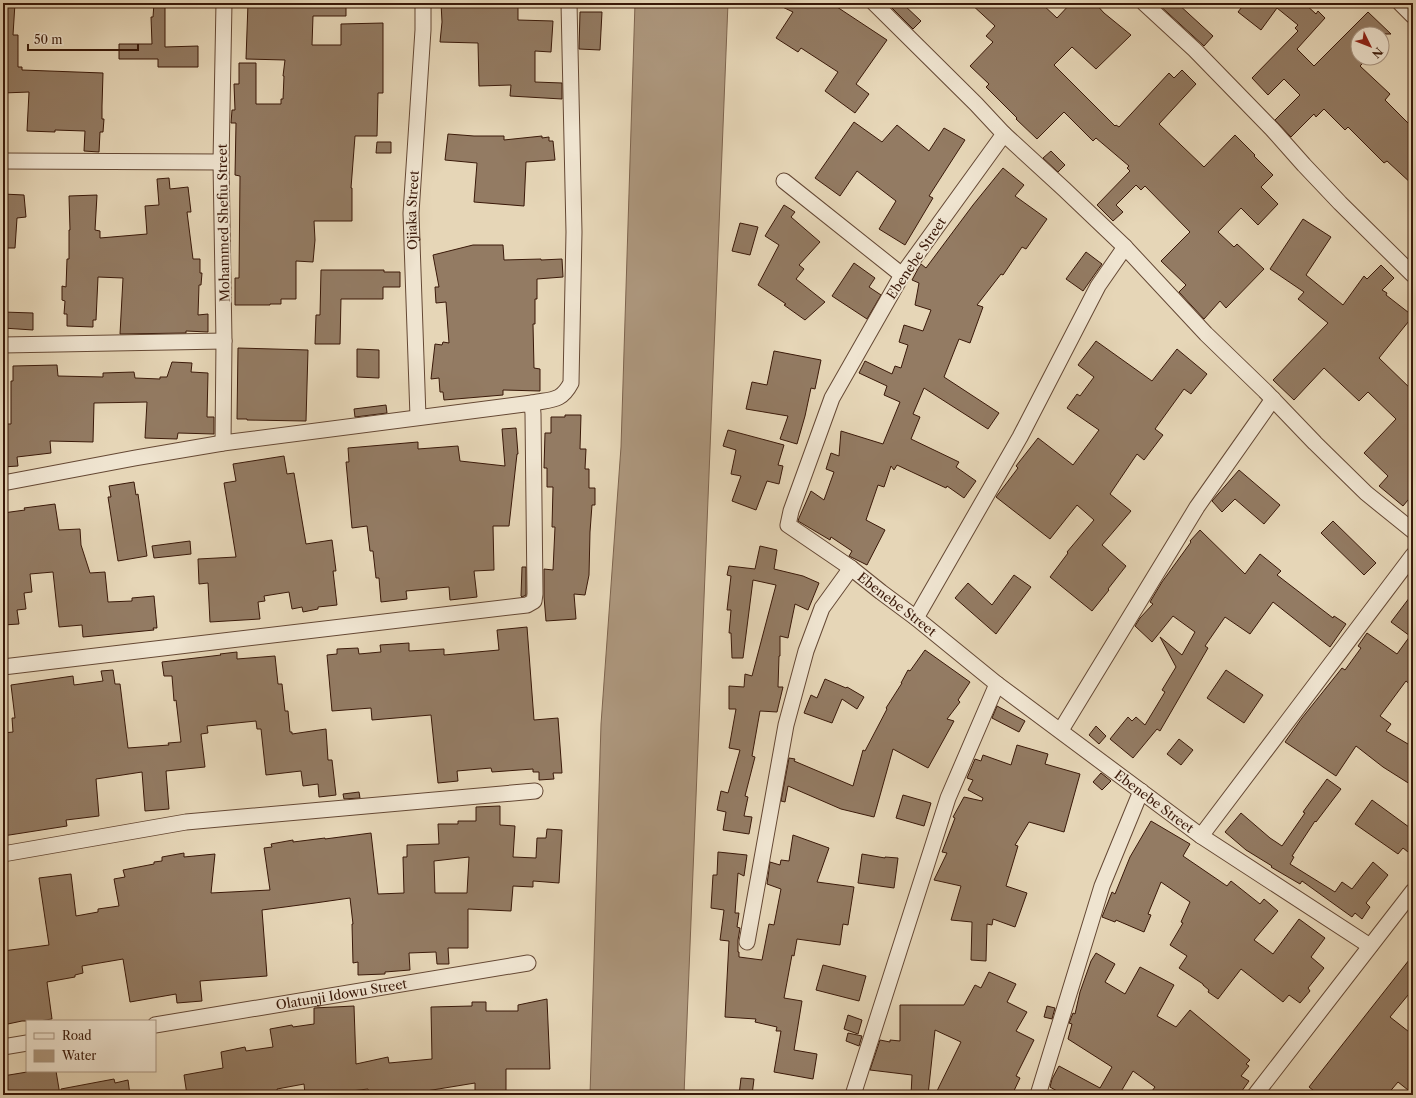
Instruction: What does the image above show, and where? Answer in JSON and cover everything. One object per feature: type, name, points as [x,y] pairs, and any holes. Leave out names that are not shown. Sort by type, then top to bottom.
[{"type":"street","name":"Mohammed Shefiu Street","points":[[223,443],[224,341],[221,162],[224,3]]},
{"type":"street","name":"Ojiaka Street","points":[[418,417],[411,213],[423,3]]},
{"type":"street","points":[[3,483],[127,459],[223,443],[532,403],[560,398],[566,392],[571,383],[574,232],[569,3]]},
{"type":"street","points":[[874,3],[976,104],[1004,134],[1125,247],[1206,334],[1366,493],[1413,531]]},
{"type":"street","points":[[1144,3],[1195,50],[1340,203],[1413,275]]},
{"type":"street","points":[[1400,3],[1413,16]]},
{"type":"street","name":"Ebenebe Street","points":[[1004,134],[902,274],[832,398],[791,511],[788,525],[851,568],[916,618],[997,684],[1061,730],[1201,836],[1370,946]]},
{"type":"street","points":[[3,161],[221,162]]},
{"type":"street","points":[[784,181],[902,274]]},
{"type":"street","points":[[916,618],[1020,437],[1098,286],[1125,247]]},
{"type":"street","points":[[3,345],[224,341]]},
{"type":"street","points":[[1061,730],[1197,507],[1273,399]]},
{"type":"street","points":[[3,667],[527,605],[534,601],[535,594],[534,414],[532,403]]},
{"type":"street","points":[[1201,836],[1413,555]]},
{"type":"street","points":[[747,942],[786,725],[806,650],[822,608],[851,568]]},
{"type":"street","points":[[854,1095],[948,798],[997,684]]},
{"type":"street","points":[[3,854],[186,822],[535,791]]},
{"type":"street","points":[[1038,1095],[1102,886],[1141,791]]},
{"type":"street","points":[[1255,1095],[1413,892]]},
{"type":"street","name":"Olatunji Idowu Street","points":[[156,1025],[528,963]]},
{"type":"street","points":[[3,1047],[26,1043]]},
{"type":"water","points":[[635,3],[728,3],[684,1095],[590,1095],[601,724],[621,447]]},
{"type":"building","points":[[3,3],[15,3],[13,35],[18,35],[18,67],[22,67],[22,70],[103,73],[102,119],[104,119],[103,132],[100,132],[99,152],[84,151],[85,131],[27,131],[29,92],[3,93]]},
{"type":"building","points":[[154,3],[165,3],[165,47],[198,46],[198,67],[158,67],[158,59],[119,59],[119,44],[152,44],[151,17],[153,17]]},
{"type":"building","points":[[248,3],[346,3],[346,16],[313,16],[312,45],[341,45],[341,24],[383,23],[383,93],[378,93],[377,136],[355,136],[351,188],[352,221],[314,221],[315,240],[313,262],[296,261],[296,299],[281,299],[281,304],[235,305],[235,278],[239,278],[240,176],[235,175],[236,123],[231,123],[232,110],[235,110],[234,84],[239,84],[239,63],[256,63],[256,104],[281,104],[281,99],[283,99],[285,60],[246,59]]},
{"type":"building","points":[[441,3],[518,3],[518,20],[553,21],[551,52],[535,51],[535,82],[562,83],[562,99],[510,96],[511,85],[479,86],[478,43],[440,42],[442,22]]},
{"type":"building","points":[[774,3],[831,3],[887,40],[856,84],[869,94],[855,113],[825,91],[838,72],[801,48],[798,52],[776,38],[793,12]]},
{"type":"building","points":[[887,3],[902,3],[921,21],[913,29]]},
{"type":"building","points":[[970,3],[1041,3],[1057,18],[1071,3],[1095,3],[1104,13],[1131,35],[1096,69],[1072,47],[1054,65],[1115,126],[1116,125],[1119,127],[1169,73],[1174,78],[1182,70],[1196,84],[1159,124],[1204,167],[1235,135],[1273,175],[1261,187],[1278,204],[1258,225],[1241,208],[1218,232],[1234,247],[1237,244],[1264,269],[1226,308],[1220,301],[1204,319],[1179,292],[1186,285],[1161,261],[1190,232],[1145,186],[1141,190],[1136,185],[1116,205],[1123,212],[1113,221],[1097,205],[1130,171],[1127,168],[1129,166],[1096,138],[1093,141],[1064,112],[1037,139],[986,87],[989,84],[970,66],[993,42],[986,36],[995,26]]},
{"type":"building","points":[[1157,3],[1177,3],[1213,36],[1204,46]]},
{"type":"building","points":[[1245,3],[1304,3],[1316,14],[1318,11],[1325,18],[1297,49],[1314,66],[1350,30],[1350,66],[1360,66],[1390,94],[1385,100],[1413,128],[1413,185],[1387,161],[1384,163],[1348,127],[1345,130],[1324,109],[1316,117],[1314,114],[1291,137],[1275,120],[1300,95],[1284,79],[1268,95],[1252,78],[1298,31],[1295,28],[1298,25],[1277,8],[1261,30],[1238,12]]},
{"type":"building","points":[[580,12],[602,12],[600,50],[579,49]]},
{"type":"building","points":[[1368,12],[1383,26],[1354,26]]},
{"type":"building","points":[[854,122],[882,142],[897,125],[929,151],[944,128],[965,140],[929,196],[933,198],[905,245],[879,229],[896,201],[857,171],[840,196],[815,178]]},
{"type":"building","points":[[448,134],[504,136],[504,140],[542,136],[542,138],[549,137],[549,141],[553,141],[555,160],[526,162],[524,206],[474,202],[477,163],[445,160]]},
{"type":"building","points":[[377,142],[391,142],[391,153],[376,153]]},
{"type":"building","points":[[1051,151],[1065,165],[1058,172],[1043,158]]},
{"type":"building","points":[[1003,168],[1024,185],[1015,196],[1047,219],[1026,249],[1022,247],[1003,275],[1001,274],[977,305],[983,307],[970,343],[959,339],[944,377],[999,413],[988,429],[924,388],[913,414],[920,417],[911,439],[959,462],[956,467],[976,481],[964,498],[947,486],[946,488],[897,465],[894,470],[891,466],[884,487],[878,485],[866,520],[885,530],[867,565],[849,556],[852,551],[831,537],[830,540],[798,521],[799,518],[811,491],[824,500],[834,472],[826,469],[831,453],[839,456],[841,431],[883,444],[900,402],[884,395],[887,386],[859,373],[865,361],[892,374],[895,366],[901,368],[908,345],[899,342],[904,325],[923,331],[931,310],[915,305],[919,283],[912,280],[921,264],[926,268]]},
{"type":"building","points":[[169,178],[170,189],[188,187],[191,212],[187,212],[193,259],[200,259],[200,273],[202,273],[201,285],[199,285],[198,315],[208,314],[208,332],[186,331],[186,333],[120,334],[123,278],[98,277],[96,320],[93,320],[93,327],[67,326],[67,314],[64,314],[65,301],[62,300],[62,286],[66,287],[67,259],[69,259],[69,196],[97,195],[95,230],[100,231],[100,238],[147,234],[145,206],[159,205],[157,179]]},
{"type":"building","points":[[3,194],[24,195],[26,217],[17,218],[15,248],[3,248]]},
{"type":"building","points":[[784,205],[795,212],[791,217],[820,242],[799,265],[804,269],[796,279],[825,302],[805,320],[784,305],[786,304],[758,285],[779,245],[765,236]]},
{"type":"building","points":[[1303,219],[1331,237],[1306,275],[1343,305],[1364,276],[1367,279],[1381,265],[1394,278],[1382,290],[1387,293],[1386,295],[1413,316],[1379,358],[1413,391],[1413,494],[1403,506],[1379,486],[1388,476],[1364,453],[1396,419],[1368,392],[1359,401],[1324,368],[1294,400],[1273,380],[1328,323],[1298,299],[1304,292],[1270,269]]},
{"type":"building","points":[[740,223],[758,227],[750,255],[732,251]]},
{"type":"building","points":[[473,245],[503,245],[504,260],[562,259],[563,277],[537,279],[535,324],[533,324],[534,368],[540,369],[540,391],[503,390],[503,395],[444,400],[443,392],[440,392],[439,378],[431,379],[435,344],[442,345],[443,342],[449,343],[446,302],[436,303],[435,287],[439,287],[433,255]]},
{"type":"building","points":[[1086,252],[1102,264],[1083,291],[1066,279]]},
{"type":"building","points":[[854,263],[875,278],[869,287],[881,295],[867,319],[832,296]]},
{"type":"building","points":[[321,270],[384,270],[384,272],[400,272],[400,287],[383,287],[383,299],[341,299],[340,344],[315,344],[316,315],[320,315]]},
{"type":"building","points":[[3,312],[33,313],[33,330],[3,328]]},
{"type":"building","points":[[1096,341],[1152,381],[1177,349],[1207,374],[1191,394],[1184,389],[1155,429],[1163,435],[1144,460],[1137,454],[1110,494],[1131,511],[1102,545],[1126,566],[1092,611],[1050,577],[1068,553],[1067,552],[1094,520],[1077,505],[1050,539],[996,497],[1018,468],[1016,466],[1038,438],[1073,465],[1099,430],[1067,408],[1077,394],[1080,396],[1094,377],[1078,365]]},
{"type":"building","points":[[238,348],[308,350],[306,421],[237,419]]},
{"type":"building","points":[[357,349],[379,350],[379,378],[357,377]]},
{"type":"building","points":[[774,351],[821,360],[815,389],[811,388],[797,444],[780,439],[788,416],[746,409],[752,382],[767,385]]},
{"type":"building","points":[[172,362],[192,363],[191,372],[208,373],[207,417],[214,417],[214,434],[178,433],[177,439],[145,438],[147,402],[94,403],[93,442],[50,441],[51,453],[17,457],[18,466],[3,467],[3,424],[11,424],[11,381],[13,381],[13,366],[57,365],[58,376],[103,377],[103,373],[134,372],[135,378],[160,379],[160,377],[167,377]]},
{"type":"building","points":[[386,405],[387,413],[355,417],[354,409]]},
{"type":"building","points":[[565,415],[581,415],[580,449],[586,449],[585,469],[589,469],[589,488],[595,488],[595,505],[592,505],[590,532],[589,575],[585,595],[574,594],[576,619],[546,621],[544,569],[553,570],[555,527],[552,527],[553,487],[547,487],[547,468],[544,468],[545,433],[551,433],[551,417],[565,417]]},
{"type":"building","points":[[516,428],[518,454],[509,526],[493,526],[494,570],[474,571],[477,597],[450,600],[449,587],[406,591],[407,599],[381,602],[379,578],[376,578],[373,551],[370,551],[367,526],[352,528],[346,462],[349,462],[348,448],[418,442],[418,449],[458,446],[460,461],[505,466],[502,429]]},
{"type":"building","points":[[728,430],[784,445],[778,465],[783,466],[779,484],[767,481],[756,510],[732,501],[741,476],[731,474],[736,450],[723,446]]},
{"type":"building","points":[[284,456],[287,474],[294,473],[306,544],[332,540],[336,571],[333,571],[337,605],[318,607],[318,609],[303,612],[302,607],[292,609],[289,592],[264,596],[265,601],[258,602],[260,619],[210,622],[208,583],[199,584],[198,559],[236,557],[224,483],[236,481],[233,464]]},
{"type":"building","points":[[1239,470],[1280,505],[1264,524],[1235,499],[1222,512],[1212,501]]},
{"type":"building","points":[[134,482],[136,495],[138,494],[147,556],[118,561],[108,497],[111,497],[109,486]]},
{"type":"building","points":[[55,504],[59,530],[80,529],[81,545],[90,573],[105,572],[108,602],[132,601],[132,598],[154,596],[157,628],[153,628],[154,630],[83,637],[82,625],[59,627],[53,572],[30,574],[32,592],[24,593],[26,609],[17,610],[19,624],[3,625],[3,513],[25,510],[24,508]]},
{"type":"building","points":[[1333,521],[1376,563],[1364,575],[1321,533]]},
{"type":"building","points":[[1200,530],[1245,574],[1260,554],[1281,571],[1277,575],[1333,618],[1334,616],[1346,624],[1330,647],[1273,602],[1250,634],[1225,617],[1205,646],[1208,648],[1160,731],[1157,729],[1133,758],[1110,739],[1128,717],[1132,721],[1136,717],[1145,725],[1165,692],[1162,690],[1176,667],[1160,637],[1182,655],[1195,632],[1173,616],[1152,642],[1135,626],[1153,604],[1150,602],[1162,582],[1191,542],[1190,541]]},
{"type":"building","points":[[190,541],[191,554],[154,558],[152,546]]},
{"type":"building","points":[[760,546],[777,550],[774,569],[803,576],[819,583],[808,610],[795,604],[788,638],[780,636],[778,687],[783,687],[777,712],[760,711],[752,756],[755,757],[745,796],[748,797],[744,816],[752,817],[749,834],[723,830],[726,812],[717,810],[721,791],[728,793],[740,750],[729,748],[736,709],[729,709],[729,686],[744,687],[745,674],[752,676],[776,585],[753,580],[743,658],[732,658],[731,633],[729,633],[731,610],[727,610],[731,576],[727,575],[729,566],[755,569]]},
{"type":"building","points":[[522,567],[526,567],[526,595],[522,597],[521,596]]},
{"type":"building","points":[[1014,575],[1031,587],[996,634],[955,598],[968,583],[992,605]]},
{"type":"building","points":[[1413,593],[1413,687],[1406,681],[1380,716],[1391,724],[1386,731],[1413,747],[1413,786],[1383,767],[1356,746],[1336,776],[1285,742],[1342,668],[1345,670],[1361,648],[1358,646],[1367,633],[1397,654],[1410,636],[1391,622]]},
{"type":"building","points":[[527,627],[534,720],[558,718],[562,773],[553,773],[554,779],[539,780],[539,772],[533,772],[533,769],[492,772],[491,768],[457,771],[458,781],[438,783],[431,715],[372,720],[371,708],[332,711],[327,655],[337,654],[337,649],[358,648],[359,654],[381,652],[380,645],[409,643],[409,651],[444,649],[444,655],[499,650],[497,630]]},
{"type":"building","points":[[925,650],[970,682],[958,700],[960,702],[947,719],[954,721],[928,768],[893,749],[874,817],[841,809],[788,786],[785,802],[781,801],[789,758],[795,759],[794,761],[853,786],[863,750],[865,751],[887,709],[886,708],[902,683],[908,670],[910,671]]},
{"type":"building","points":[[237,652],[237,659],[275,656],[278,684],[282,684],[285,711],[288,711],[290,732],[292,732],[292,734],[326,729],[328,760],[332,760],[336,795],[319,797],[318,784],[303,786],[301,771],[266,775],[261,729],[257,729],[256,721],[207,726],[208,733],[201,734],[205,767],[166,771],[169,809],[145,811],[142,772],[96,779],[99,816],[66,820],[67,826],[3,836],[3,733],[13,732],[12,718],[15,718],[11,685],[73,676],[74,685],[103,681],[101,671],[113,670],[115,684],[120,684],[128,748],[169,745],[168,743],[181,742],[176,700],[174,701],[172,676],[164,676],[162,662]]},
{"type":"building","points":[[1226,670],[1263,695],[1244,723],[1207,698]]},
{"type":"building","points":[[825,679],[846,688],[847,687],[864,697],[857,709],[842,699],[832,723],[804,713],[811,695],[817,698]]},
{"type":"building","points":[[997,706],[1025,721],[1019,732],[992,718]]},
{"type":"building","points":[[1096,726],[1106,736],[1099,744],[1089,735]]},
{"type":"building","points":[[1179,739],[1193,750],[1181,765],[1167,754]]},
{"type":"building","points":[[1017,745],[1048,754],[1045,764],[1080,774],[1064,832],[1029,822],[1015,845],[1018,846],[1006,886],[1027,893],[1015,927],[993,919],[992,925],[987,924],[986,961],[971,960],[972,922],[951,920],[961,886],[934,880],[947,853],[942,852],[955,818],[953,817],[964,797],[982,801],[983,798],[968,790],[973,780],[967,778],[975,759],[981,761],[983,755],[1011,765]]},
{"type":"building","points":[[1101,773],[1111,781],[1102,790],[1093,782]]},
{"type":"building","points":[[1327,779],[1341,789],[1316,822],[1315,821],[1292,856],[1294,857],[1290,864],[1335,892],[1342,882],[1352,889],[1373,862],[1388,875],[1366,903],[1370,907],[1362,919],[1355,913],[1352,917],[1302,881],[1300,884],[1271,867],[1272,866],[1246,850],[1225,832],[1241,813],[1270,838],[1282,846],[1305,813],[1303,812]]},
{"type":"building","points":[[359,792],[360,798],[344,799],[343,794]]},
{"type":"building","points":[[903,795],[931,803],[924,826],[896,818]]},
{"type":"building","points":[[1372,800],[1413,830],[1413,856],[1403,848],[1398,854],[1355,824]]},
{"type":"building","points":[[500,806],[500,825],[515,826],[513,857],[536,858],[537,838],[546,838],[547,829],[562,830],[559,883],[533,881],[533,887],[513,886],[511,911],[468,909],[468,948],[448,948],[449,964],[437,964],[436,952],[409,953],[410,970],[385,972],[385,974],[358,975],[358,962],[353,963],[353,924],[350,898],[262,910],[267,976],[200,981],[202,1001],[177,1003],[176,994],[130,1002],[123,959],[82,966],[83,973],[75,975],[75,977],[47,982],[52,1019],[26,1020],[3,1025],[3,951],[49,945],[39,878],[71,874],[76,916],[98,912],[98,909],[119,906],[114,879],[125,877],[123,870],[154,864],[154,862],[162,861],[162,857],[184,853],[184,857],[215,854],[211,893],[270,890],[264,848],[272,847],[271,844],[293,840],[293,842],[371,833],[378,894],[404,893],[403,857],[407,857],[407,845],[439,844],[438,824],[458,824],[458,821],[476,821],[476,807]],"holes":[[[469,857],[467,893],[435,893],[434,861]]]},
{"type":"building","points":[[1151,821],[1190,844],[1183,856],[1227,886],[1231,881],[1260,904],[1264,899],[1278,911],[1254,940],[1273,954],[1299,919],[1325,938],[1311,957],[1324,968],[1308,988],[1310,991],[1300,1003],[1289,995],[1283,1002],[1241,969],[1218,999],[1208,992],[1209,990],[1203,984],[1179,968],[1187,956],[1170,945],[1183,923],[1181,922],[1190,902],[1161,882],[1148,914],[1151,915],[1144,932],[1116,920],[1115,922],[1102,917],[1112,892],[1115,894],[1130,857]]},
{"type":"building","points":[[793,835],[829,848],[817,882],[854,887],[848,925],[843,924],[840,945],[797,939],[794,956],[792,955],[784,998],[802,1001],[794,1050],[817,1054],[813,1079],[774,1072],[781,1031],[776,1031],[777,1027],[755,1022],[756,1019],[725,1017],[729,941],[720,940],[724,910],[711,908],[713,875],[717,875],[718,852],[747,855],[744,876],[738,873],[735,913],[739,913],[737,927],[740,928],[738,952],[739,957],[762,960],[769,924],[774,925],[781,889],[767,884],[770,862],[780,865],[781,860],[789,861]]},
{"type":"building","points":[[862,854],[885,858],[898,858],[894,888],[858,883]]},
{"type":"building","points":[[1096,953],[1115,964],[1105,982],[1125,994],[1140,967],[1174,985],[1157,1016],[1176,1027],[1190,1010],[1250,1060],[1246,1064],[1249,1066],[1241,1076],[1249,1081],[1239,1095],[1149,1095],[1155,1087],[1133,1071],[1119,1095],[1064,1095],[1050,1087],[1052,1079],[1059,1066],[1100,1088],[1112,1067],[1068,1039],[1072,1024],[1069,1023],[1073,1013],[1075,1014],[1080,992],[1091,961]]},
{"type":"building","points":[[1413,955],[1413,989],[1390,1017],[1413,1035],[1413,1094],[1398,1082],[1387,1095],[1319,1095],[1309,1087]]},
{"type":"building","points":[[823,965],[866,976],[859,1001],[816,990]]},
{"type":"building","points":[[989,972],[1016,984],[1007,1002],[1027,1012],[1016,1031],[1034,1040],[1016,1076],[1020,1078],[1012,1095],[935,1095],[961,1042],[935,1030],[928,1095],[911,1095],[912,1075],[870,1070],[880,1040],[890,1042],[890,1040],[900,1041],[900,1005],[964,1005],[975,985],[981,988]]},
{"type":"building","points":[[547,999],[550,1069],[506,1069],[506,1095],[475,1095],[475,1083],[420,1092],[420,1095],[369,1095],[368,1089],[317,1095],[317,1092],[305,1094],[304,1084],[277,1089],[278,1095],[187,1095],[184,1075],[223,1068],[221,1052],[245,1047],[246,1051],[273,1047],[270,1029],[292,1025],[293,1027],[314,1024],[314,1008],[354,1006],[356,1064],[388,1057],[389,1063],[432,1059],[431,1007],[472,1006],[472,1002],[486,1002],[486,1011],[518,1011],[518,1005]]},
{"type":"building","points":[[1047,1006],[1055,1008],[1052,1019],[1044,1017]]},
{"type":"building","points":[[848,1015],[862,1020],[858,1034],[844,1029]]},
{"type":"building","points":[[848,1033],[862,1036],[859,1046],[846,1041]]},
{"type":"building","points":[[27,1072],[56,1072],[60,1095],[3,1095],[3,1076]]},
{"type":"building","points":[[741,1078],[754,1079],[752,1095],[739,1095]]},
{"type":"building","points":[[114,1079],[115,1083],[128,1080],[130,1095],[61,1095],[61,1089]]}]
